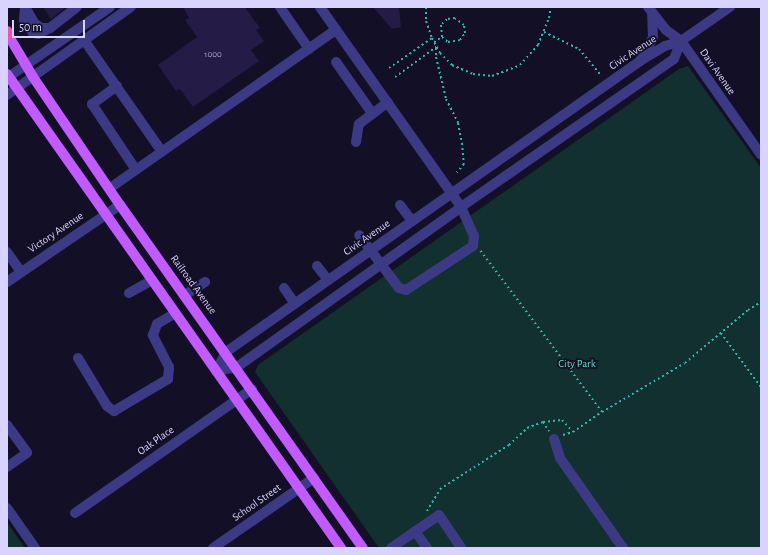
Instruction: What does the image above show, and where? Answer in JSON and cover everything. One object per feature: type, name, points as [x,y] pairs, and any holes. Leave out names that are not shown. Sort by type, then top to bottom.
[{"type":"main road","name":"Railroad Avenue","points":[[7,33],[33,77],[110,188],[120,205],[237,367],[363,548]]},
{"type":"main road","points":[[8,76],[11,92],[152,280],[235,400],[341,548]]},
{"type":"street","points":[[25,7],[35,24],[42,28],[50,28],[77,7]]},
{"type":"street","points":[[8,76],[110,7]]},
{"type":"street","points":[[11,92],[131,7]]},
{"type":"street","points":[[280,7],[309,49]]},
{"type":"street","points":[[320,7],[452,193],[461,207],[474,236],[474,242],[473,246],[406,290],[399,288],[380,265],[359,235]]},
{"type":"street","name":"Civic Avenue","points":[[216,371],[226,352],[370,250],[640,61],[665,46],[681,41],[730,7]]},
{"type":"street","points":[[640,61],[654,38],[650,10]]},
{"type":"street","name":"Davi Avenue","points":[[650,10],[666,30],[681,41],[758,144],[761,155]]},
{"type":"street","points":[[110,188],[336,30]]},
{"type":"street","points":[[84,40],[162,152]]},
{"type":"street","points":[[216,371],[237,367],[461,207],[674,59],[681,41]]},
{"type":"street","points":[[336,62],[372,114]]},
{"type":"street","points":[[117,86],[92,104],[136,170]]},
{"type":"street","points":[[356,142],[359,124],[388,102]]},
{"type":"street","name":"Victory Avenue","points":[[7,282],[104,214],[120,205]]},
{"type":"street","points":[[400,205],[412,221]]},
{"type":"street","points":[[7,252],[21,272]]},
{"type":"street","points":[[317,266],[328,280]]},
{"type":"street","points":[[129,293],[152,280]]},
{"type":"street","points":[[185,295],[205,282]]},
{"type":"street","points":[[284,288],[295,304]]},
{"type":"street","points":[[78,358],[107,406],[114,410],[168,378],[169,367],[153,335],[158,324],[175,313]]},
{"type":"street","name":"Oak Place","points":[[75,513],[252,389]]},
{"type":"street","points":[[7,425],[27,453],[7,467]]},
{"type":"street","points":[[554,438],[560,458],[623,548]]},
{"type":"street","name":"School Street","points":[[213,548],[314,478]]},
{"type":"street","points":[[7,508],[35,548]]},
{"type":"street","points":[[391,548],[439,515],[461,548]]},
{"type":"street","points":[[415,531],[427,548]]},
{"type":"path","points":[[426,7],[426,21],[436,47],[452,65],[473,74],[492,76],[520,65],[538,45],[544,32],[551,7]]},
{"type":"path","points":[[455,18],[464,25],[463,37],[457,42],[448,42],[442,37],[441,25],[447,19],[455,18]]},
{"type":"path","points":[[544,32],[579,49],[595,65],[608,84]]},
{"type":"path","points":[[434,42],[442,37]]},
{"type":"path","points":[[389,68],[432,38]]},
{"type":"path","points":[[395,77],[436,47]]},
{"type":"path","points":[[436,47],[436,56],[446,99],[458,123],[462,143],[464,164],[457,172]]},
{"type":"path","points":[[474,242],[602,412]]},
{"type":"path","points":[[426,513],[440,489],[509,445],[527,428],[543,422],[562,420],[573,432],[602,412],[685,363],[761,302]]},
{"type":"path","points":[[721,333],[761,387]]},
{"type":"green space","name":"City Park","points":[[688,66],[761,168],[761,548],[379,548],[255,372],[258,365],[679,69]]},
{"type":"green space","points":[[7,522],[25,548],[7,548]]},
{"type":"building","points":[[43,7],[66,7],[51,19]]},
{"type":"building","points":[[183,7],[245,7],[260,28],[256,30],[264,41],[251,50],[259,61],[193,107],[180,89],[176,91],[158,65],[197,37],[185,20],[189,18]]},
{"type":"building","points":[[373,7],[399,7],[401,27],[392,29]]}]
